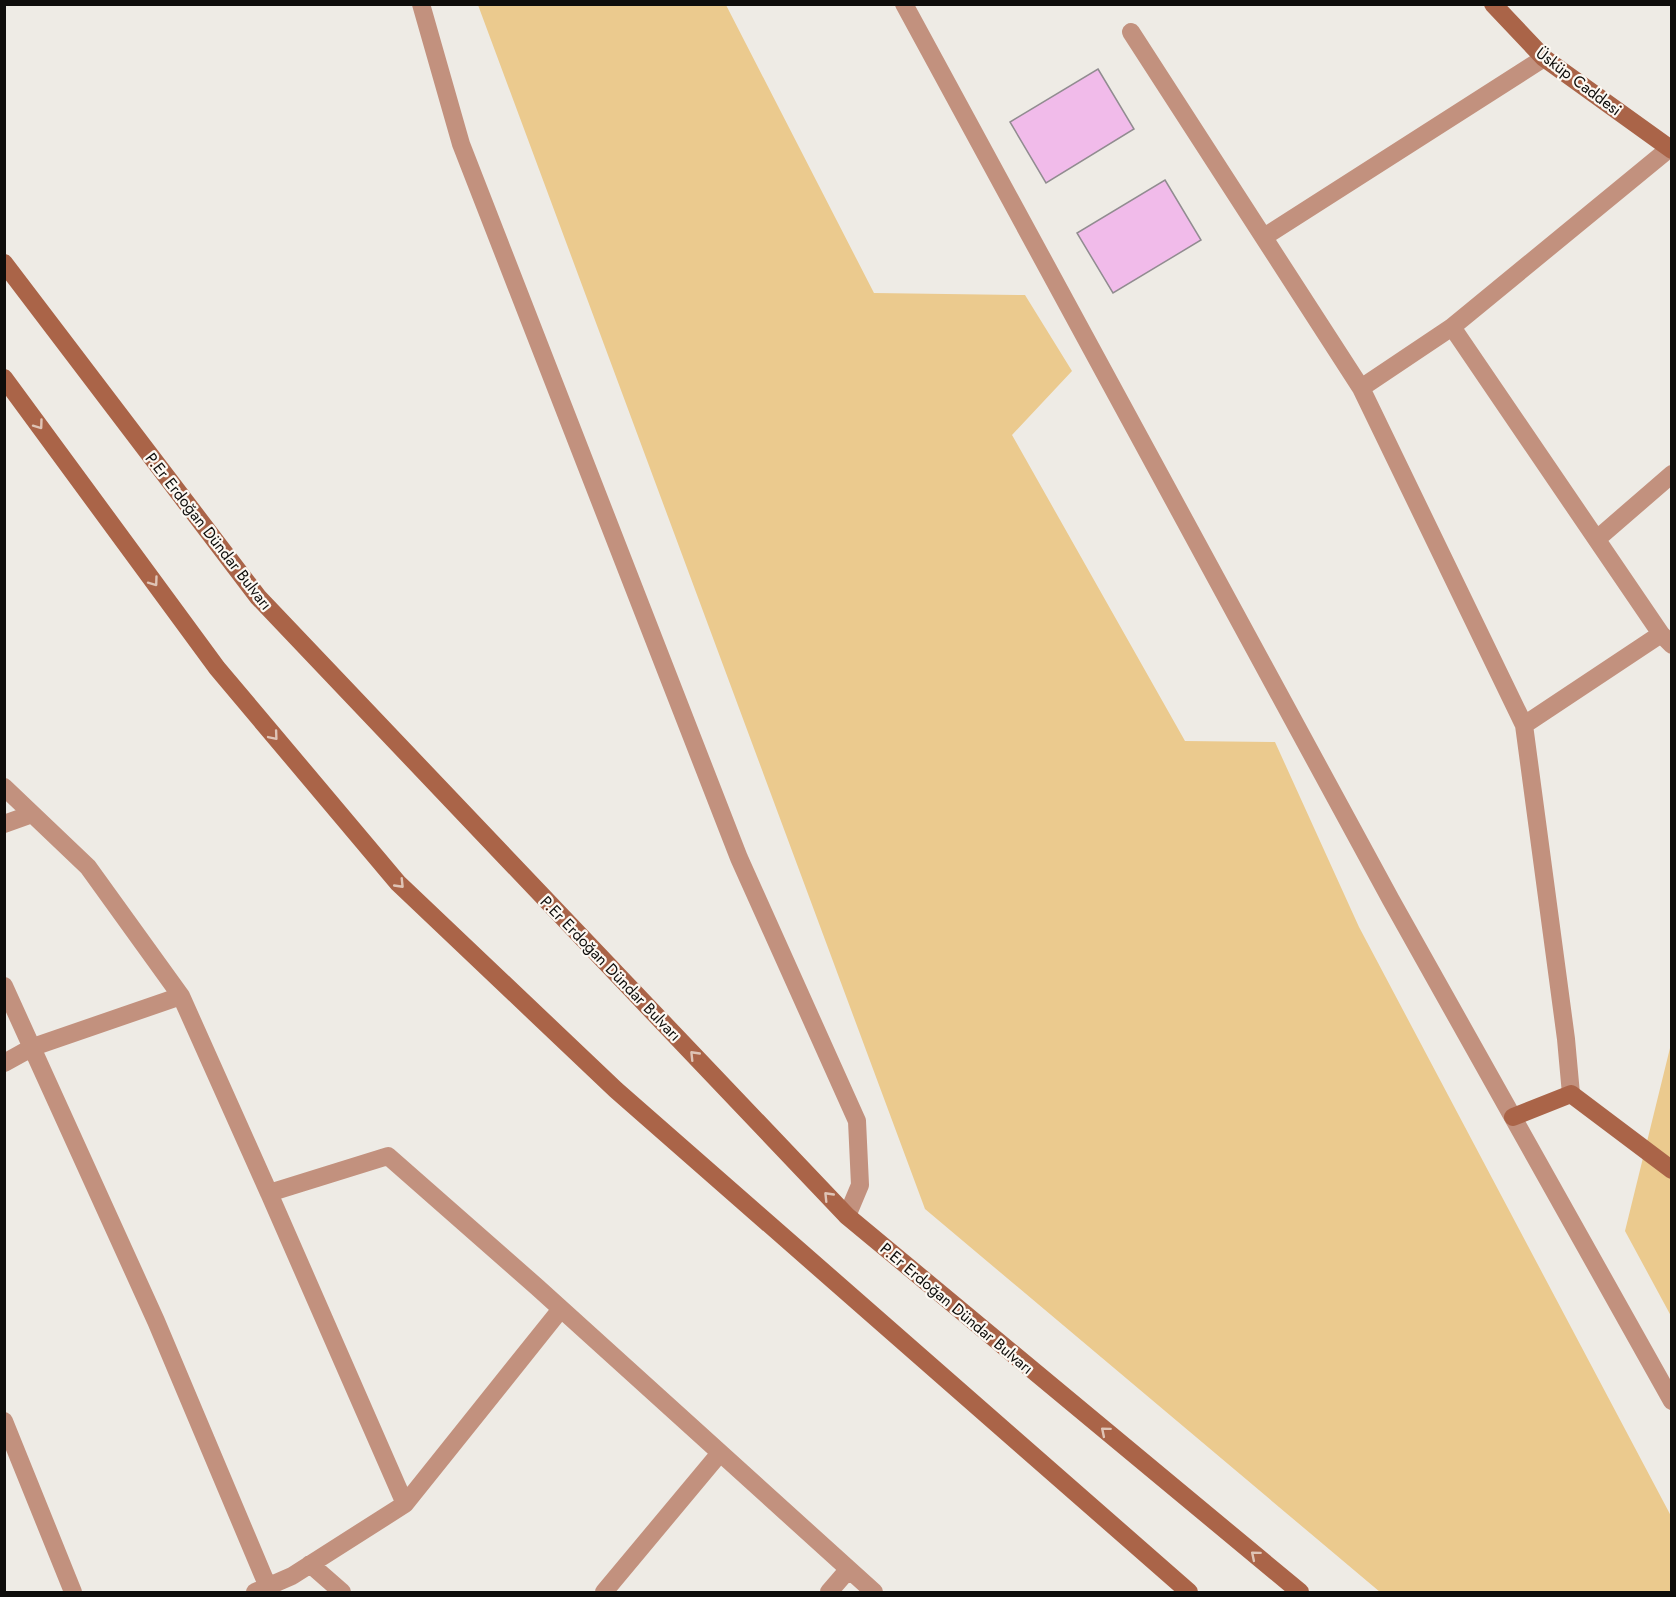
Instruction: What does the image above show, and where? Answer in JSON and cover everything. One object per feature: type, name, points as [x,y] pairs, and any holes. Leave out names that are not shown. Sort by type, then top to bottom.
[{"type":"main road","name":"Üsküp Caddesi","points":[[1493,4],[1544,58],[1671,149]]},
{"type":"main road","name":"P.Er Erdoğan Dündar Bulvarı","points":[[4,263],[258,597],[847,1216],[1300,1593]]},
{"type":"main road","points":[[4,378],[217,668],[398,883],[616,1090],[1189,1593]]},
{"type":"main road","points":[[1513,1117],[1571,1094],[1671,1170]]},
{"type":"street","points":[[421,4],[461,144],[717,802],[739,858],[857,1121],[860,1185],[847,1216]]},
{"type":"street","points":[[904,4],[1368,858],[1671,1401]]},
{"type":"street","points":[[1131,32],[1361,388],[1524,725],[1566,1039],[1571,1094]]},
{"type":"street","points":[[1264,237],[1544,58]]},
{"type":"street","points":[[1361,388],[1452,327],[1671,149]]},
{"type":"street","points":[[1452,327],[1666,640],[1524,725]]},
{"type":"street","points":[[1597,539],[1671,474]]},
{"type":"street","points":[[4,787],[88,867],[181,996],[405,1504]]},
{"type":"street","points":[[4,824],[32,814]]},
{"type":"street","points":[[4,986],[156,1321],[261,1590],[310,1564],[405,1504],[561,1309]]},
{"type":"street","points":[[4,1063],[33,1047],[181,996]]},
{"type":"street","points":[[269,1193],[388,1156],[561,1309],[873,1593]]},
{"type":"street","points":[[4,1421],[73,1593]]},
{"type":"street","points":[[604,1593],[720,1453]]},
{"type":"street","points":[[310,1564],[342,1593]]},
{"type":"street","points":[[829,1593],[848,1570]]},
{"type":"shaded area","points":[[478,5],[726,5],[874,293],[1025,295],[1072,371],[1012,435],[1185,741],[1275,742],[1359,927],[1671,1516],[1671,1592],[1380,1592],[925,1209]]},
{"type":"shaded area","points":[[1671,1044],[1671,1316],[1625,1231]]},
{"type":"building","points":[[1098,69],[1134,129],[1046,183],[1010,122]]},
{"type":"building","points":[[1165,180],[1201,240],[1113,293],[1077,233]]}]
